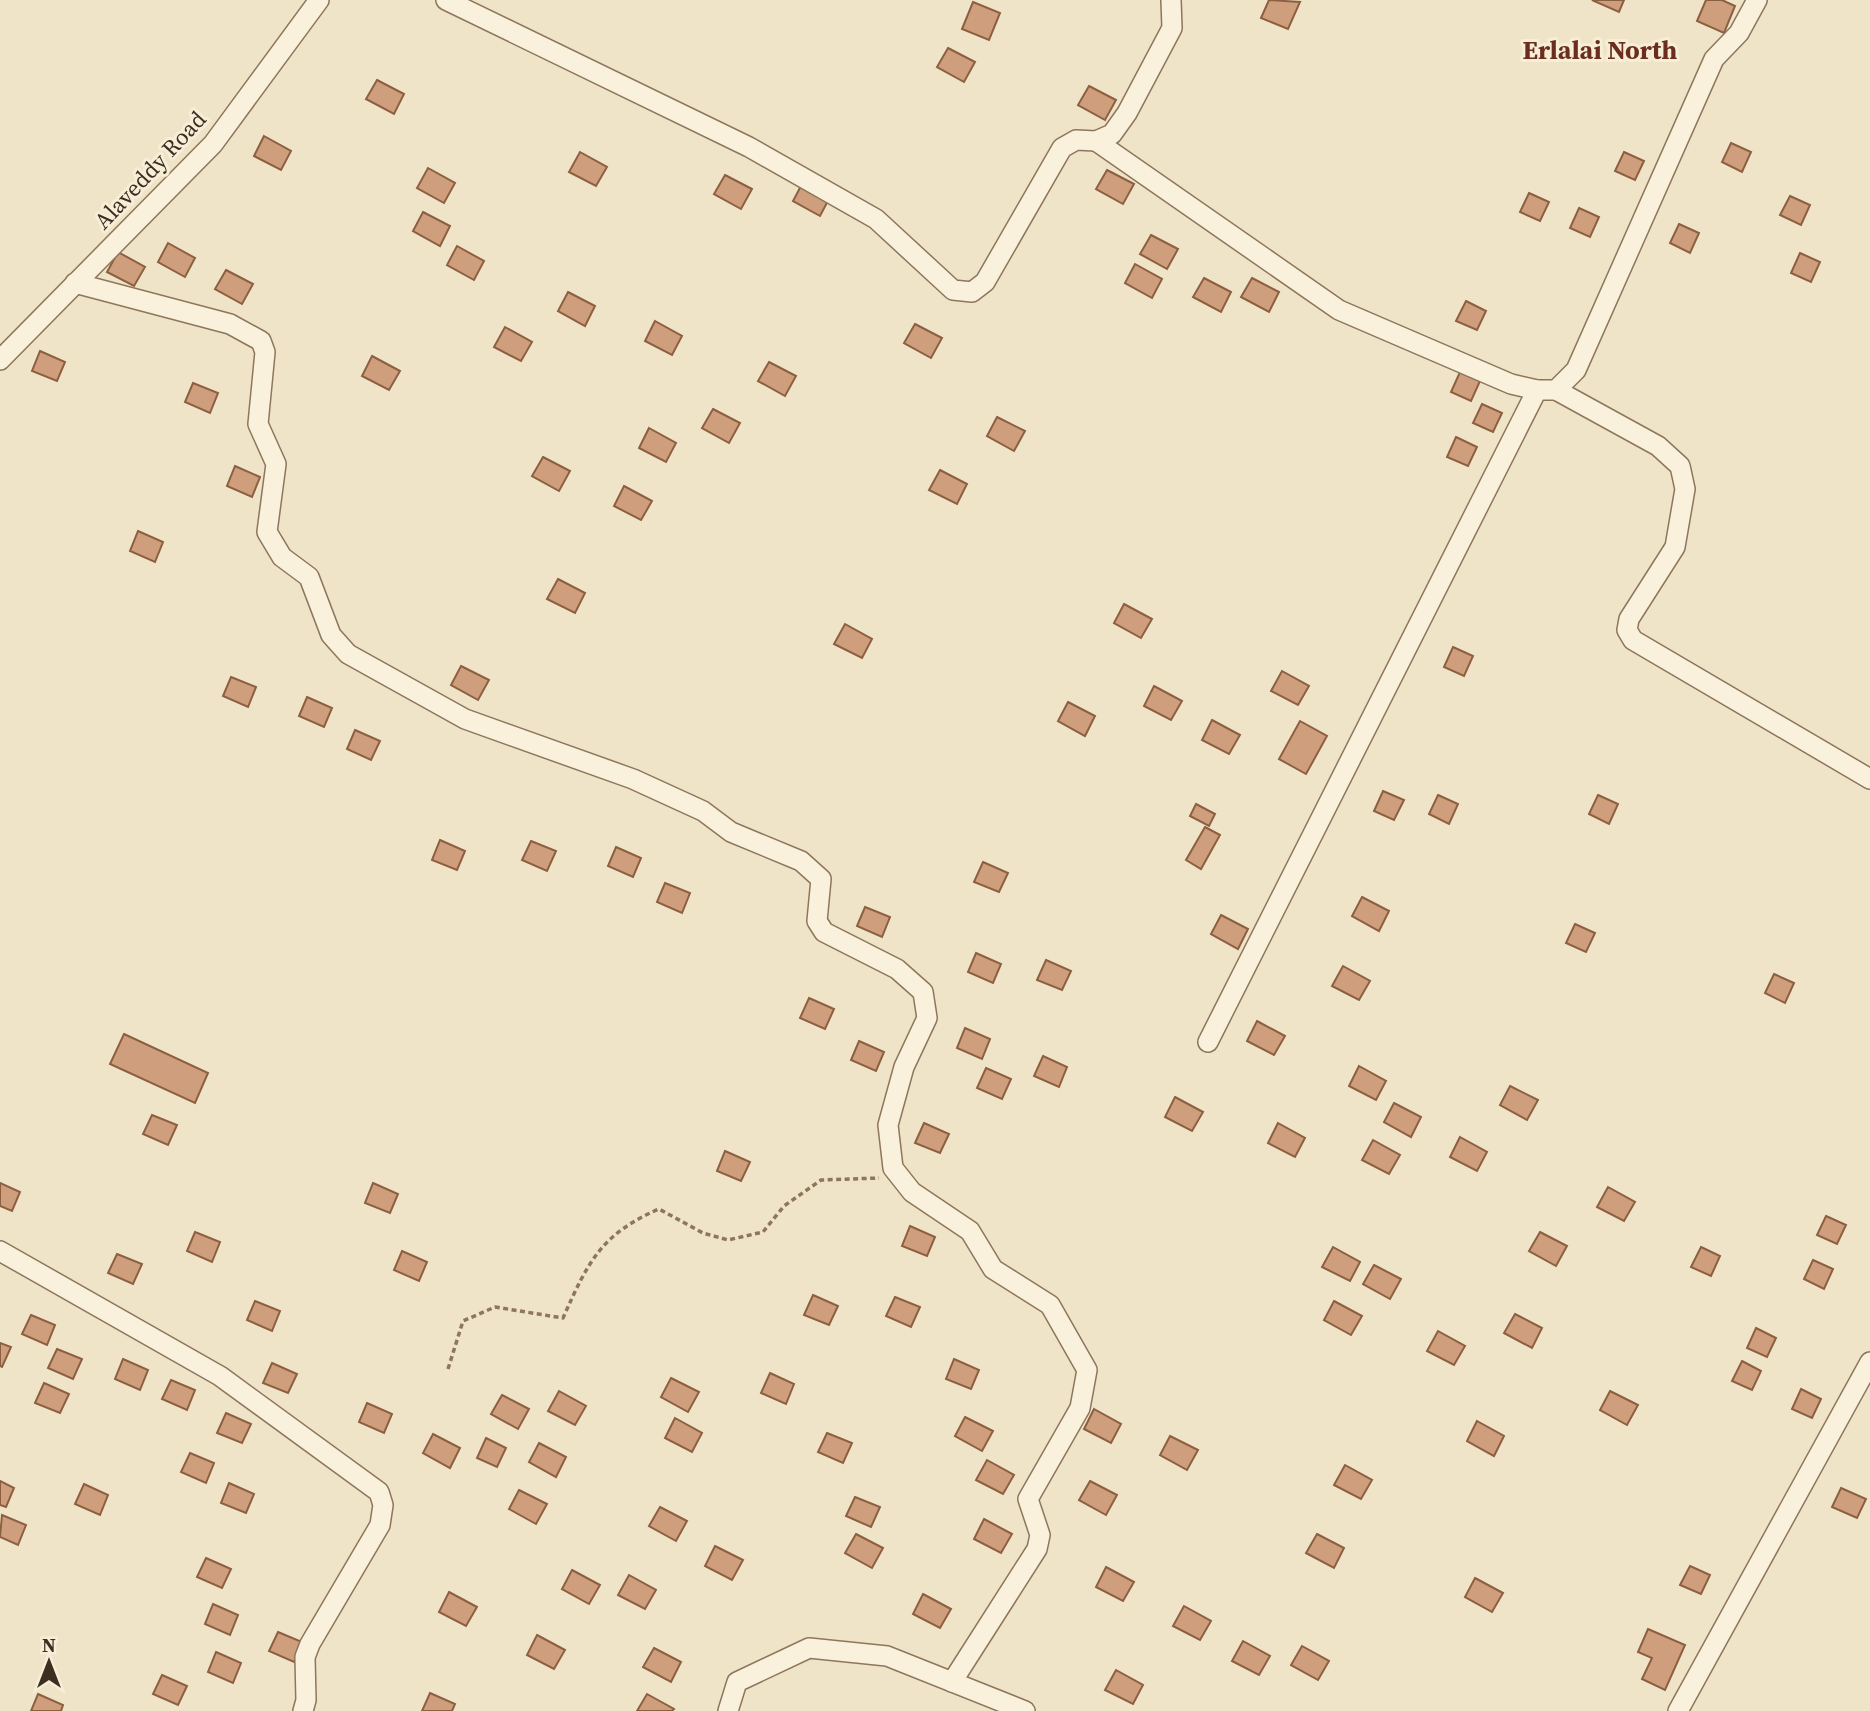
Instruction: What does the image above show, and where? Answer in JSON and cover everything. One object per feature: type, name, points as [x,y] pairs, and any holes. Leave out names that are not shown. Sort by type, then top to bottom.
[{"type":"street","name":"Alaveddy Road","points":[[0,360],[212,144],[319,0]]},
{"type":"street","points":[[446,0],[749,147],[876,219],[953,289],[972,292],[985,282],[1062,148],[1076,140],[1096,141],[1112,134],[1134,101],[1172,28],[1171,0]]},
{"type":"street","points":[[1208,1042],[1546,390],[1576,370],[1714,59],[1739,33],[1757,0]]},
{"type":"street","points":[[1096,141],[1339,310],[1511,384],[1546,390],[1658,446],[1681,466],[1685,489],[1675,547],[1629,619],[1627,630],[1633,640],[1870,779]]},
{"type":"street","points":[[75,282],[230,324],[261,341],[265,352],[258,424],[276,464],[267,533],[282,557],[309,577],[331,635],[348,654],[466,719],[633,779],[703,811],[731,832],[801,861],[821,879],[817,921],[824,932],[897,969],[923,992],[927,1018],[904,1067],[887,1125],[892,1168],[912,1192],[970,1231],[993,1269],[1050,1306],[1087,1370],[1080,1408],[1028,1499],[1040,1535],[1037,1549],[952,1682]]},
{"type":"street","points":[[0,1251],[220,1376],[379,1492],[383,1505],[380,1525],[305,1657],[306,1700],[303,1711]]},
{"type":"street","points":[[1678,1711],[1870,1362]]},
{"type":"street","points":[[728,1711],[737,1682],[809,1648],[887,1656],[1025,1711]]},
{"type":"path","points":[[448,1369],[463,1321],[495,1307],[563,1318],[601,1246],[634,1220],[659,1209],[703,1233],[728,1240],[763,1232],[784,1206],[821,1180],[852,1177],[902,1180]]},
{"type":"building","points":[[1269,0],[1300,2],[1288,29],[1261,18]]},
{"type":"building","points":[[1592,0],[1624,0],[1619,12]]},
{"type":"building","points":[[1706,0],[1722,0],[1735,6],[1724,33],[1697,21]]},
{"type":"building","points":[[973,2],[1000,13],[989,40],[962,29]]},
{"type":"building","points":[[948,48],[975,62],[964,82],[937,67]]},
{"type":"building","points":[[377,80],[404,94],[394,114],[366,99]]},
{"type":"building","points":[[1089,86],[1116,100],[1105,120],[1078,105]]},
{"type":"building","points":[[264,136],[291,151],[281,170],[254,156]]},
{"type":"building","points":[[1731,143],[1751,152],[1742,172],[1722,162]]},
{"type":"building","points":[[580,152],[607,167],[596,186],[569,172]]},
{"type":"building","points":[[1624,152],[1644,161],[1635,180],[1615,171]]},
{"type":"building","points":[[428,168],[455,183],[444,203],[417,188]]},
{"type":"building","points":[[1107,170],[1134,184],[1123,204],[1096,189]]},
{"type":"building","points":[[725,175],[752,189],[741,209],[714,194]]},
{"type":"building","points":[[803,182],[830,197],[820,216],[793,201]]},
{"type":"building","points":[[1529,193],[1549,202],[1540,221],[1520,212]]},
{"type":"building","points":[[1790,196],[1810,205],[1801,225],[1780,215]]},
{"type":"building","points":[[1579,208],[1599,217],[1590,237],[1570,228]]},
{"type":"building","points":[[423,212],[450,226],[440,246],[413,231]]},
{"type":"building","points":[[1679,224],[1699,233],[1690,253],[1670,243]]},
{"type":"building","points":[[1151,235],[1178,249],[1167,269],[1140,254]]},
{"type":"building","points":[[168,243],[195,258],[185,277],[158,262]]},
{"type":"building","points":[[457,246],[484,261],[474,280],[447,265]]},
{"type":"building","points":[[118,252],[145,267],[134,286],[107,272]]},
{"type":"building","points":[[1800,253],[1820,262],[1811,282],[1791,273]]},
{"type":"building","points":[[1135,264],[1162,279],[1152,298],[1125,283]]},
{"type":"building","points":[[226,270],[253,284],[242,304],[215,289]]},
{"type":"building","points":[[1204,278],[1231,292],[1221,312],[1193,297]]},
{"type":"building","points":[[1252,278],[1279,292],[1269,312],[1241,297]]},
{"type":"building","points":[[568,292],[595,306],[585,326],[558,311]]},
{"type":"building","points":[[1466,301],[1486,311],[1477,330],[1456,321]]},
{"type":"building","points":[[655,321],[682,336],[672,355],[645,341]]},
{"type":"building","points":[[915,324],[942,338],[931,358],[904,343]]},
{"type":"building","points":[[505,327],[532,342],[521,361],[494,347]]},
{"type":"building","points":[[40,351],[65,362],[57,381],[32,371]]},
{"type":"building","points":[[372,356],[400,371],[389,390],[362,376]]},
{"type":"building","points":[[769,362],[796,376],[785,396],[758,381]]},
{"type":"building","points":[[1460,372],[1480,381],[1471,401],[1451,392]]},
{"type":"building","points":[[193,383],[218,393],[210,413],[185,402]]},
{"type":"building","points":[[1482,404],[1502,413],[1493,432],[1473,423]]},
{"type":"building","points":[[713,409],[740,423],[729,443],[702,428]]},
{"type":"building","points":[[997,417],[1025,431],[1014,451],[987,436]]},
{"type":"building","points":[[649,428],[676,443],[666,462],[639,448]]},
{"type":"building","points":[[1456,437],[1477,447],[1468,466],[1447,457]]},
{"type":"building","points":[[543,457],[570,471],[559,491],[532,476]]},
{"type":"building","points":[[235,466],[260,477],[252,497],[227,486]]},
{"type":"building","points":[[940,470],[967,484],[957,504],[929,490]]},
{"type":"building","points":[[624,486],[652,501],[641,520],[614,506]]},
{"type":"building","points":[[138,531],[163,542],[155,562],[130,551]]},
{"type":"building","points":[[558,579],[585,593],[575,613],[547,599]]},
{"type":"building","points":[[1124,604],[1152,619],[1141,638],[1114,623]]},
{"type":"building","points":[[845,624],[872,639],[862,658],[834,644]]},
{"type":"building","points":[[1453,647],[1473,656],[1464,676],[1444,667]]},
{"type":"building","points":[[461,666],[489,680],[478,700],[451,685]]},
{"type":"building","points":[[1282,671],[1309,686],[1298,705],[1271,691]]},
{"type":"building","points":[[231,677],[256,687],[248,707],[223,696]]},
{"type":"building","points":[[1154,686],[1182,701],[1171,720],[1144,706]]},
{"type":"building","points":[[307,697],[332,708],[324,727],[299,716]]},
{"type":"building","points":[[1068,702],[1095,716],[1085,736],[1058,721]]},
{"type":"building","points":[[1212,720],[1240,735],[1229,754],[1202,740]]},
{"type":"building","points":[[1300,721],[1327,736],[1306,774],[1279,759]]},
{"type":"building","points":[[355,730],[380,741],[371,760],[347,749]]},
{"type":"building","points":[[1383,791],[1404,800],[1394,820],[1374,811]]},
{"type":"building","points":[[1438,795],[1458,804],[1449,824],[1429,814]]},
{"type":"building","points":[[1598,795],[1618,804],[1609,824],[1589,814]]},
{"type":"building","points":[[1196,804],[1215,814],[1209,826],[1190,816]]},
{"type":"building","points":[[1205,827],[1220,835],[1201,869],[1186,860]]},
{"type":"building","points":[[440,840],[465,851],[457,870],[432,860]]},
{"type":"building","points":[[531,841],[556,851],[547,871],[522,860]]},
{"type":"building","points":[[616,847],[641,858],[633,877],[608,866]]},
{"type":"building","points":[[983,862],[1008,873],[999,892],[974,882]]},
{"type":"building","points":[[665,883],[690,893],[682,913],[657,902]]},
{"type":"building","points":[[1362,897],[1389,911],[1379,931],[1352,916]]},
{"type":"building","points":[[865,907],[890,917],[882,937],[857,926]]},
{"type":"building","points":[[1221,915],[1248,929],[1238,949],[1211,934]]},
{"type":"building","points":[[1575,924],[1595,933],[1586,952],[1566,943]]},
{"type":"building","points":[[976,953],[1001,964],[993,983],[968,972]]},
{"type":"building","points":[[1046,960],[1071,971],[1062,990],[1037,980]]},
{"type":"building","points":[[1343,966],[1370,981],[1359,1000],[1332,986]]},
{"type":"building","points":[[1774,974],[1794,983],[1785,1003],[1765,993]]},
{"type":"building","points":[[809,998],[834,1009],[825,1029],[800,1018]]},
{"type":"building","points":[[1257,1021],[1285,1036],[1274,1055],[1247,1041]]},
{"type":"building","points":[[965,1028],[990,1039],[982,1059],[957,1048]]},
{"type":"building","points":[[124,1034],[208,1073],[195,1103],[110,1064]]},
{"type":"building","points":[[859,1041],[884,1052],[876,1071],[851,1060]]},
{"type":"building","points":[[1043,1056],[1067,1067],[1059,1087],[1034,1076]]},
{"type":"building","points":[[1359,1066],[1386,1081],[1376,1100],[1349,1086]]},
{"type":"building","points":[[986,1068],[1011,1079],[1002,1099],[977,1088]]},
{"type":"building","points":[[1510,1086],[1538,1100],[1527,1120],[1500,1105]]},
{"type":"building","points":[[1175,1097],[1203,1112],[1192,1131],[1165,1117]]},
{"type":"building","points":[[1394,1103],[1421,1117],[1411,1137],[1384,1122]]},
{"type":"building","points":[[152,1115],[177,1125],[168,1145],[143,1134]]},
{"type":"building","points":[[924,1123],[949,1134],[940,1153],[915,1143]]},
{"type":"building","points":[[1278,1123],[1305,1138],[1295,1157],[1268,1143]]},
{"type":"building","points":[[1460,1137],[1487,1152],[1477,1171],[1450,1157]]},
{"type":"building","points":[[1373,1140],[1400,1155],[1389,1174],[1362,1160]]},
{"type":"building","points":[[725,1151],[750,1162],[741,1181],[717,1171]]},
{"type":"building","points":[[0,1183],[20,1192],[12,1211],[0,1206]]},
{"type":"building","points":[[373,1183],[398,1194],[390,1213],[365,1203]]},
{"type":"building","points":[[1608,1187],[1635,1202],[1624,1221],[1597,1207]]},
{"type":"building","points":[[1826,1216],[1846,1225],[1837,1244],[1817,1235]]},
{"type":"building","points":[[910,1226],[935,1237],[927,1256],[902,1246]]},
{"type":"building","points":[[195,1232],[220,1242],[212,1262],[187,1251]]},
{"type":"building","points":[[1540,1232],[1567,1246],[1556,1266],[1529,1251]]},
{"type":"building","points":[[1333,1247],[1360,1262],[1350,1281],[1322,1267]]},
{"type":"building","points":[[1701,1247],[1720,1256],[1711,1276],[1691,1267]]},
{"type":"building","points":[[402,1251],[427,1262],[419,1281],[394,1270]]},
{"type":"building","points":[[117,1254],[142,1264],[133,1284],[108,1273]]},
{"type":"building","points":[[1813,1260],[1833,1269],[1824,1289],[1804,1279]]},
{"type":"building","points":[[1374,1265],[1401,1279],[1390,1299],[1363,1284]]},
{"type":"building","points":[[813,1295],[838,1306],[829,1325],[804,1315]]},
{"type":"building","points":[[895,1297],[920,1307],[911,1327],[886,1316]]},
{"type":"building","points":[[255,1301],[280,1311],[272,1331],[247,1320]]},
{"type":"building","points":[[1334,1301],[1362,1316],[1351,1335],[1324,1320]]},
{"type":"building","points":[[1515,1314],[1542,1328],[1532,1348],[1504,1333]]},
{"type":"building","points":[[31,1315],[55,1325],[47,1345],[22,1334]]},
{"type":"building","points":[[1756,1328],[1776,1338],[1767,1357],[1747,1348]]},
{"type":"building","points":[[1438,1331],[1465,1346],[1454,1365],[1427,1351]]},
{"type":"building","points":[[0,1343],[11,1347],[2,1367],[0,1366]]},
{"type":"building","points":[[57,1349],[82,1359],[73,1379],[48,1368]]},
{"type":"building","points":[[123,1359],[148,1370],[140,1390],[115,1379]]},
{"type":"building","points":[[954,1359],[979,1370],[971,1389],[946,1379]]},
{"type":"building","points":[[1742,1361],[1761,1371],[1752,1390],[1732,1381]]},
{"type":"building","points":[[272,1363],[297,1374],[288,1393],[263,1383]]},
{"type":"building","points":[[770,1373],[794,1384],[786,1404],[761,1393]]},
{"type":"building","points":[[671,1378],[699,1392],[688,1412],[661,1397]]},
{"type":"building","points":[[171,1380],[195,1390],[187,1410],[162,1399]]},
{"type":"building","points":[[44,1383],[69,1394],[60,1413],[35,1403]]},
{"type":"building","points":[[1801,1389],[1821,1399],[1812,1418],[1792,1409]]},
{"type":"building","points":[[559,1391],[586,1406],[575,1425],[548,1411]]},
{"type":"building","points":[[1610,1391],[1638,1405],[1627,1425],[1600,1410]]},
{"type":"building","points":[[502,1395],[529,1409],[518,1429],[491,1414]]},
{"type":"building","points":[[367,1403],[392,1414],[384,1433],[359,1422]]},
{"type":"building","points":[[1094,1409],[1121,1424],[1111,1443],[1084,1429]]},
{"type":"building","points":[[226,1413],[251,1424],[242,1443],[217,1433]]},
{"type":"building","points":[[965,1417],[993,1431],[982,1451],[955,1436]]},
{"type":"building","points":[[675,1418],[702,1433],[692,1452],[665,1438]]},
{"type":"building","points":[[1477,1421],[1504,1436],[1494,1456],[1467,1441]]},
{"type":"building","points":[[827,1433],[852,1443],[843,1463],[818,1452]]},
{"type":"building","points":[[433,1434],[460,1448],[450,1468],[423,1453]]},
{"type":"building","points":[[1170,1436],[1198,1450],[1187,1470],[1160,1455]]},
{"type":"building","points":[[486,1438],[506,1448],[497,1467],[477,1458]]},
{"type":"building","points":[[539,1443],[566,1457],[556,1477],[529,1462]]},
{"type":"building","points":[[190,1453],[214,1463],[206,1483],[181,1472]]},
{"type":"building","points":[[987,1460],[1014,1475],[1003,1494],[976,1480]]},
{"type":"building","points":[[1345,1465],[1372,1480],[1361,1499],[1334,1485]]},
{"type":"building","points":[[0,1481],[14,1488],[6,1507],[0,1505]]},
{"type":"building","points":[[1090,1481],[1117,1495],[1106,1515],[1079,1500]]},
{"type":"building","points":[[229,1483],[254,1494],[246,1513],[221,1503]]},
{"type":"building","points":[[84,1484],[108,1495],[100,1515],[75,1504]]},
{"type":"building","points":[[1841,1488],[1866,1499],[1857,1518],[1832,1507]]},
{"type":"building","points":[[519,1490],[547,1504],[536,1524],[509,1509]]},
{"type":"building","points":[[855,1497],[880,1507],[871,1527],[846,1516]]},
{"type":"building","points":[[660,1507],[687,1521],[676,1541],[649,1526]]},
{"type":"building","points":[[2,1515],[26,1525],[18,1545],[0,1537]]},
{"type":"building","points":[[984,1519],[1012,1534],[1001,1553],[974,1539]]},
{"type":"building","points":[[856,1534],[883,1548],[872,1568],[845,1553]]},
{"type":"building","points":[[1317,1534],[1344,1548],[1334,1568],[1306,1553]]},
{"type":"building","points":[[715,1546],[743,1560],[732,1580],[705,1566]]},
{"type":"building","points":[[206,1558],[231,1569],[222,1588],[197,1577]]},
{"type":"building","points":[[1690,1566],[1710,1575],[1701,1594],[1680,1585]]},
{"type":"building","points":[[1106,1567],[1134,1582],[1123,1601],[1096,1587]]},
{"type":"building","points":[[572,1570],[600,1585],[589,1604],[562,1589]]},
{"type":"building","points":[[629,1575],[656,1590],[645,1609],[618,1595]]},
{"type":"building","points":[[1475,1578],[1503,1593],[1492,1612],[1465,1597]]},
{"type":"building","points":[[449,1592],[477,1607],[466,1626],[439,1612]]},
{"type":"building","points":[[923,1594],[951,1609],[940,1628],[913,1614]]},
{"type":"building","points":[[213,1604],[238,1615],[230,1635],[205,1624]]},
{"type":"building","points":[[1184,1606],[1211,1621],[1200,1640],[1173,1626]]},
{"type":"building","points":[[1648,1629],[1685,1645],[1665,1690],[1642,1679],[1652,1658],[1638,1652]]},
{"type":"building","points":[[278,1632],[302,1642],[294,1662],[269,1651]]},
{"type":"building","points":[[537,1635],[565,1650],[554,1669],[527,1655]]},
{"type":"building","points":[[1243,1641],[1270,1656],[1259,1675],[1232,1661]]},
{"type":"building","points":[[1302,1646],[1329,1661],[1318,1680],[1291,1665]]},
{"type":"building","points":[[654,1648],[681,1662],[671,1682],[643,1667]]},
{"type":"building","points":[[216,1652],[241,1663],[233,1683],[208,1672]]},
{"type":"building","points":[[1116,1670],[1143,1685],[1133,1704],[1105,1690]]},
{"type":"building","points":[[162,1675],[187,1686],[178,1705],[153,1694]]},
{"type":"building","points":[[430,1693],[455,1704],[452,1711],[422,1711]]},
{"type":"building","points":[[38,1694],[63,1705],[61,1711],[31,1711]]},
{"type":"building","points":[[647,1694],[674,1709],[637,1711]]},
{"type":"district","name":"Erlalai North","points":[[1600,50]]}]
